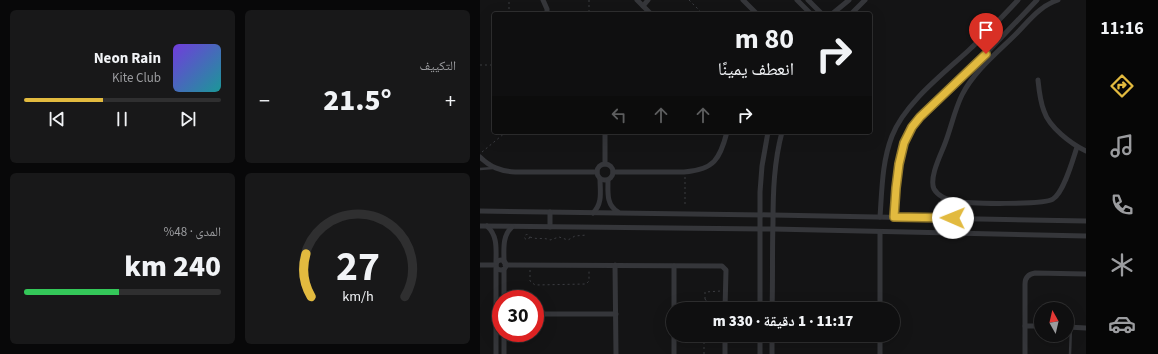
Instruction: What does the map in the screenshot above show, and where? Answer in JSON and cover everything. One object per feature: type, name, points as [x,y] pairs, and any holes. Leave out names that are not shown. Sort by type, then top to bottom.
[{"type":"street","points":[[543,0],[547,12]]},
{"type":"street","points":[[637,0],[649,12]]},
{"type":"street","points":[[643,6],[648,0]]},
{"type":"street","points":[[743,0],[755,12]]},
{"type":"street","points":[[797,0],[809,12]]},
{"type":"street","points":[[808,0],[820,12]]},
{"type":"street","points":[[834,12],[848,0]]},
{"type":"street","points":[[853,12],[865,0]]},
{"type":"street","points":[[880,217],[884,164],[893,135],[901,118],[914,102],[969,50],[1018,0]]},
{"type":"street","points":[[894,217],[899,164],[904,143],[912,127],[920,117],[971,68],[1037,0]]},
{"type":"street","points":[[1058,0],[1039,11],[971,80],[957,106],[933,178],[933,188],[940,196],[954,201],[1020,203],[1048,201],[1053,199],[1058,194],[1069,170],[1077,147]]},
{"type":"street","points":[[1038,80],[1044,112],[1048,119],[1077,147],[1086,150]]},
{"type":"street","points":[[605,134],[605,164]]},
{"type":"street","points":[[613,172],[696,172],[710,165],[721,153],[726,134]]},
{"type":"street","points":[[760,302],[759,214],[762,166],[768,134]]},
{"type":"street","points":[[772,302],[774,169],[781,134]]},
{"type":"street","points":[[480,156],[485,162],[494,168],[504,171],[596,172]]},
{"type":"street","points":[[596,172],[600,165],[605,164],[611,166],[613,172],[612,177],[608,180],[608,199],[612,207],[619,213]]},
{"type":"street","points":[[593,213],[598,207],[601,199],[600,179],[596,172]]},
{"type":"street","points":[[600,179],[608,180]]},
{"type":"street","points":[[601,199],[608,199]]},
{"type":"street","points":[[480,211],[759,214],[1086,221]]},
{"type":"street","points":[[550,212],[550,227]]},
{"type":"street","points":[[480,226],[773,229],[1086,236]]},
{"type":"street","points":[[487,226],[494,234],[496,241],[498,290]]},
{"type":"street","points":[[504,290],[504,241],[507,233],[512,227]]},
{"type":"street","points":[[880,232],[880,302]]},
{"type":"street","points":[[496,241],[504,241]]},
{"type":"street","points":[[496,265],[500,260],[505,265]]},
{"type":"street","points":[[480,265],[496,265]]},
{"type":"street","points":[[496,265],[499,270],[505,265],[722,266],[726,270],[726,291],[724,302]]},
{"type":"street","points":[[615,265],[616,354]]},
{"type":"street","points":[[674,266],[674,302]]},
{"type":"street","points":[[1025,354],[1025,280],[1029,275],[1038,273],[1086,274]]},
{"type":"street","points":[[544,314],[616,314]]},
{"type":"street","points":[[1025,326],[1034,326]]},
{"type":"street","points":[[1074,328],[1086,328]]},
{"type":"street","points":[[496,354],[497,342]]},
{"type":"street","points":[[504,342],[504,354]]},
{"type":"street","points":[[674,342],[674,354]]},
{"type":"street","points":[[725,342],[725,354]]},
{"type":"street","points":[[760,342],[760,354]]},
{"type":"street","points":[[772,342],[772,354]]},
{"type":"street","points":[[880,342],[880,354]]},
{"type":"lane","points":[[480,169],[494,168]]},
{"type":"lane","points":[[1070,342],[1070,354]]},
{"type":"path","points":[[509,0],[509,12]]},
{"type":"path","points":[[589,0],[589,10]]},
{"type":"path","points":[[689,0],[701,12]]},
{"type":"path","points":[[480,65],[492,65]]},
{"type":"path","points":[[480,156],[504,134]]},
{"type":"path","points":[[645,134],[669,134]]},
{"type":"path","points":[[684,172],[685,204]]},
{"type":"path","points":[[530,237],[538,240],[550,240],[559,237],[565,240],[575,236],[586,235]]},
{"type":"path","points":[[530,265],[530,281],[535,285],[586,284],[589,281],[589,265]]},
{"type":"path","points":[[705,302],[706,291],[726,291]]},
{"type":"path","points":[[705,298],[708,302]]},
{"type":"path","points":[[704,342],[704,354]]},
{"type":"route","points":[[953,218],[894,217],[899,164],[904,143],[912,127],[932,105],[986,54]]}]
